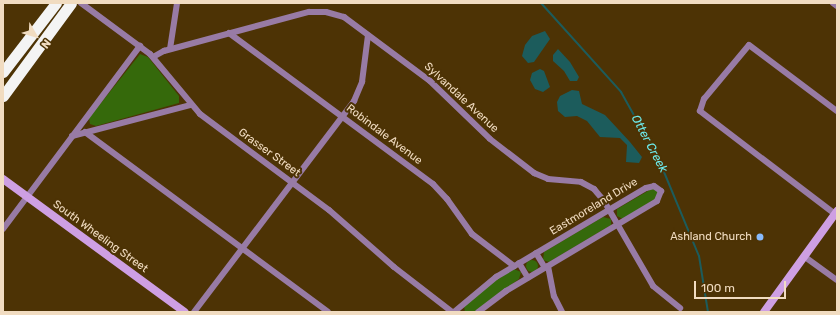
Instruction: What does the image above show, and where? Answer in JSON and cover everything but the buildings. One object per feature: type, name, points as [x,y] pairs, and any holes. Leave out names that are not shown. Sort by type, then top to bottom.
[{"type":"highway","points":[[5,67],[56,3]]},
{"type":"highway","points":[[3,96],[72,3]]},
{"type":"main road","name":"South Wheeling Street","points":[[3,180],[185,312]]},
{"type":"main road","points":[[764,312],[836,212]]},
{"type":"street","name":"Grasser Street","points":[[81,3],[140,46],[153,58],[190,105],[334,214],[407,278],[456,311]]},
{"type":"street","points":[[170,49],[177,3]]},
{"type":"street","points":[[833,3],[837,6]]},
{"type":"street","name":"Sylvandale Avenue","points":[[153,58],[170,49],[316,11],[344,17],[430,81],[488,136],[534,173],[548,179],[587,184],[600,195],[656,290],[680,308]]},
{"type":"street","name":"Robindale Avenue","points":[[229,33],[433,184],[448,199],[472,234],[516,265]]},
{"type":"street","points":[[194,312],[342,116],[361,86],[368,35]]},
{"type":"street","points":[[836,212],[700,111],[704,99],[749,45],[837,111]]},
{"type":"street","points":[[3,229],[26,196],[140,46]]},
{"type":"street","points":[[72,136],[190,105]]},
{"type":"street","points":[[85,132],[328,312]]},
{"type":"street","name":"Eastmoreland Drive","points":[[456,311],[485,284],[609,210],[650,186],[661,191],[657,201],[495,297],[478,312]]},
{"type":"street","points":[[536,253],[546,267],[554,296],[562,312]]},
{"type":"street","points":[[805,257],[837,280]]},
{"type":"street","points":[[516,265],[528,278]]},
{"type":"green space","points":[[140,54],[148,57],[179,96],[179,103],[96,126],[90,124],[89,118]]},
{"type":"green space","points":[[653,188],[658,191],[658,197],[623,219],[617,216],[617,209]]},
{"type":"green space","points":[[603,217],[611,219],[611,225],[549,262],[543,260],[544,252]]},
{"type":"green space","points":[[534,260],[537,261],[537,271],[530,272],[527,271],[526,264],[527,261]]},
{"type":"green space","points":[[514,269],[521,272],[519,279],[474,312],[465,312],[464,306],[495,281]]},
{"type":"water","points":[[545,31],[550,39],[534,62],[528,63],[522,56],[525,45],[532,36]]},
{"type":"water","points":[[558,49],[570,62],[579,77],[577,81],[570,81],[564,71],[553,61],[553,55]]},
{"type":"water","points":[[540,69],[544,71],[550,87],[543,92],[535,89],[530,80],[532,73]]},
{"type":"water","points":[[572,90],[579,91],[582,104],[605,115],[630,142],[642,157],[639,163],[626,162],[627,145],[620,138],[600,137],[587,121],[577,116],[565,117],[558,111],[557,102],[560,96]]},
{"type":"waterway","name":"Otter Creek","points":[[541,3],[621,92],[659,160],[699,256],[708,312]]},
{"type":"place","name":"Ashland Church","points":[[760,237]]}]
